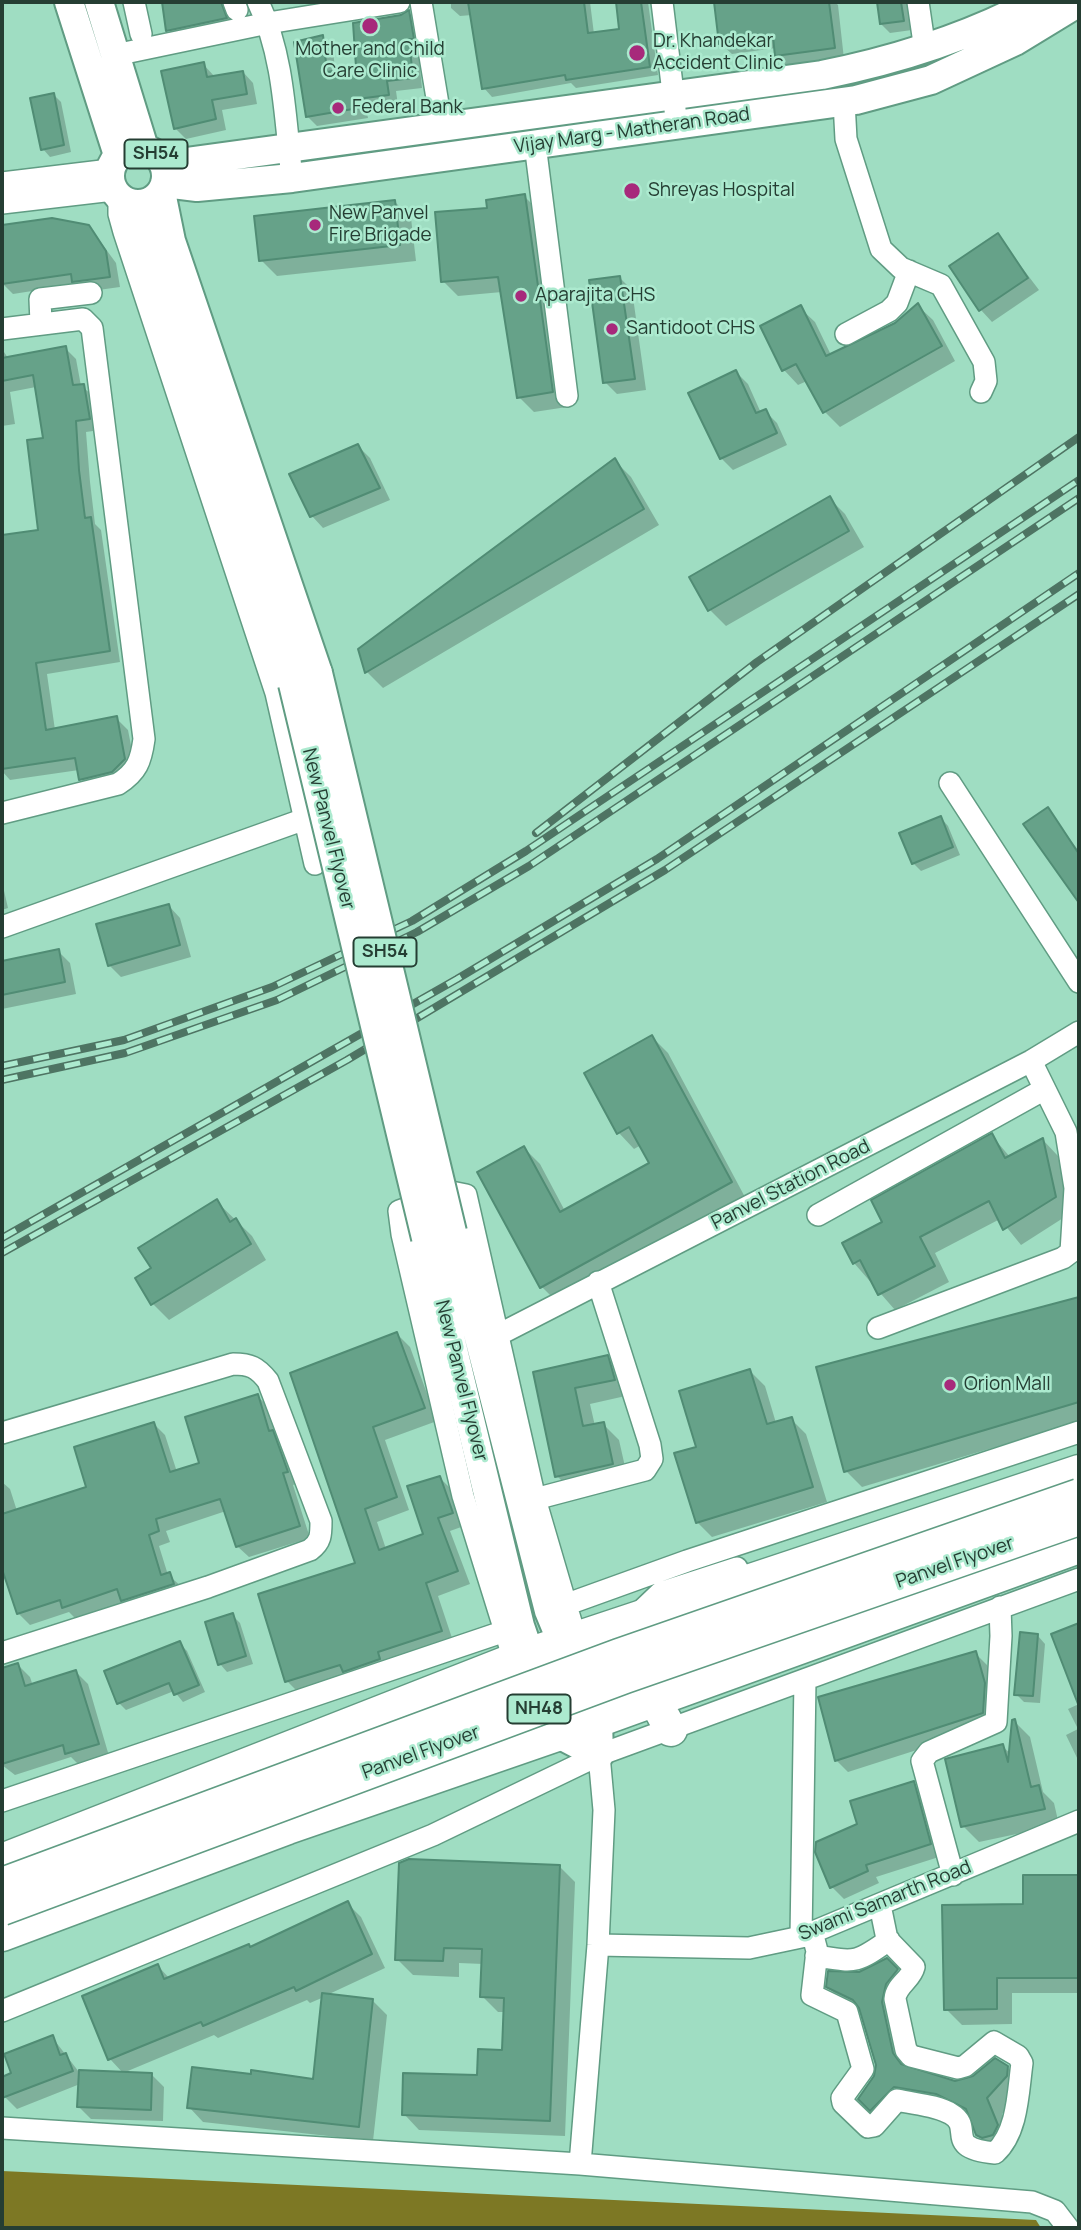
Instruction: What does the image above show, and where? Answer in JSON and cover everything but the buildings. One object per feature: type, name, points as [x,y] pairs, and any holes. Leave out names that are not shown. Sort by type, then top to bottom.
[{"type":"highway","points":[[2,1860],[517,1643],[569,1641],[991,1498],[1079,1471]]},
{"type":"highway","name":"Panvel Flyover","points":[[2,1884],[619,1655],[1079,1495]]},
{"type":"highway","name":"Panvel Flyover","points":[[2,1909],[625,1677],[1079,1519]]},
{"type":"highway","points":[[2,1935],[288,1828],[1079,1547]]},
{"type":"highway","points":[[653,1699],[671,1730]]},
{"type":"main road","name":"SH54","points":[[69,2],[137,178]]},
{"type":"main road","name":"SH54","points":[[99,2],[116,55],[137,178]]},
{"type":"main road","name":"Vijay Marg - Matheran Road","points":[[137,178],[289,149],[674,97],[855,68],[925,50],[1000,20],[1035,2]]},
{"type":"main road","name":"Vijay Marg - Matheran Road","points":[[137,178],[197,187],[292,178],[844,102],[931,80],[1015,41],[1079,2]]},
{"type":"main road","name":"New Panvel Flyover","points":[[137,178],[305,678],[439,1236],[517,1643]]},
{"type":"main road","name":"New Panvel Flyover","points":[[439,1236],[557,1609]]},
{"type":"main road","name":"SH54","points":[[557,1609],[598,1720],[599,1755]]},
{"type":"main road","name":"SH54","points":[[517,1643],[557,1733]]},
{"type":"main road","points":[[557,1733],[599,1755]]},
{"type":"street","points":[[134,2],[141,34]]},
{"type":"street","points":[[258,2],[268,23],[284,99],[292,178]]},
{"type":"street","points":[[116,55],[268,23],[399,2]]},
{"type":"street","points":[[421,2],[442,128]]},
{"type":"street","points":[[662,2],[677,126]]},
{"type":"street","points":[[918,2],[925,50]]},
{"type":"street","points":[[844,102],[846,139],[881,249],[901,268],[941,285],[985,362],[986,381],[981,391]]},
{"type":"street","points":[[535,144],[567,396]]},
{"type":"street","points":[[2,183],[137,178]]},
{"type":"street","points":[[2,203],[137,178]]},
{"type":"street","points":[[137,178],[124,232],[276,692],[315,864]]},
{"type":"street","points":[[846,334],[889,311],[897,303],[909,271]]},
{"type":"street","points":[[41,323],[40,299],[91,293]]},
{"type":"street","points":[[2,329],[83,319],[92,328],[144,739],[141,760],[133,775],[118,784],[2,813]]},
{"type":"street","points":[[950,783],[1079,982]]},
{"type":"street","points":[[2,927],[305,819]]},
{"type":"street","name":"Panvel Station Road","points":[[500,1334],[1031,1061],[1079,1032]]},
{"type":"street","points":[[878,1328],[1063,1258],[1070,1252],[1075,1188],[1066,1132],[1031,1061]]},
{"type":"street","points":[[798,1182],[821,1220],[1043,1090]]},
{"type":"street","points":[[2,1801],[517,1643],[463,1496],[418,1307],[399,1211],[451,1192],[466,1195],[500,1334],[557,1609],[687,1561],[1079,1432]]},
{"type":"street","points":[[535,1499],[645,1470],[652,1459],[650,1445],[598,1282]]},
{"type":"street","points":[[2,1433],[233,1364],[246,1364],[258,1368],[268,1381],[321,1521],[321,1535],[317,1545],[310,1550],[208,1587],[2,1653]]},
{"type":"street","points":[[630,1622],[660,1593],[1079,1458]]},
{"type":"street","points":[[2,2011],[433,1835],[599,1755],[1079,1579]]},
{"type":"street","points":[[953,1875],[922,1761],[929,1752],[996,1722],[1000,1607]]},
{"type":"street","points":[[805,1680],[807,1934],[816,1956],[812,1995],[846,2011],[863,2069],[842,2098],[843,2103],[867,2127],[874,2126],[897,2100],[949,2112],[957,2118],[965,2146],[973,2151],[995,2153],[1004,2144],[1016,2109],[1022,2063],[1018,2056],[994,2042],[965,2066],[958,2068],[911,2056],[906,2050],[895,1993],[913,1973],[914,1967],[889,1940],[880,1905]]},
{"type":"street","points":[[580,2164],[598,1945],[604,1810],[599,1755]]},
{"type":"street","name":"Swami Samarth Road","points":[[598,1945],[749,1948],[807,1934],[1079,1821]]},
{"type":"street","points":[[816,1956],[861,1960],[889,1940]]},
{"type":"street","points":[[2,2128],[580,2164],[1032,2202],[1055,2211],[1069,2228]]},
{"type":"shaded area","points":[[2,2171],[1036,2220],[1041,2228],[2,2228]]},
{"type":"railway","points":[[536,833],[757,662],[1079,437]]},
{"type":"railway","points":[[2,1066],[124,1040],[272,987],[412,921],[526,851],[1079,480]]},
{"type":"railway","points":[[2,1080],[125,1053],[277,1000],[417,932],[529,866],[1079,498]]},
{"type":"railway","points":[[2,1238],[457,979],[657,859],[1079,573]]},
{"type":"railway","points":[[2,1253],[347,1060],[665,870],[1079,594]]},
{"type":"place","name":"Mother and Child Care Clinic","points":[[370,26]]},
{"type":"place","name":"Dr. Khandekar Accident Clinic","points":[[637,53]]},
{"type":"place","name":"Federal Bank","points":[[338,108]]},
{"type":"place","name":"Shreyas Hospital","points":[[632,191]]},
{"type":"place","name":"New Panvel Fire Brigade","points":[[315,225]]},
{"type":"place","name":"Aparajita CHS","points":[[521,296]]},
{"type":"place","name":"Santidoot CHS","points":[[612,329]]},
{"type":"place","name":"Orion Mall","points":[[950,1385]]}]
